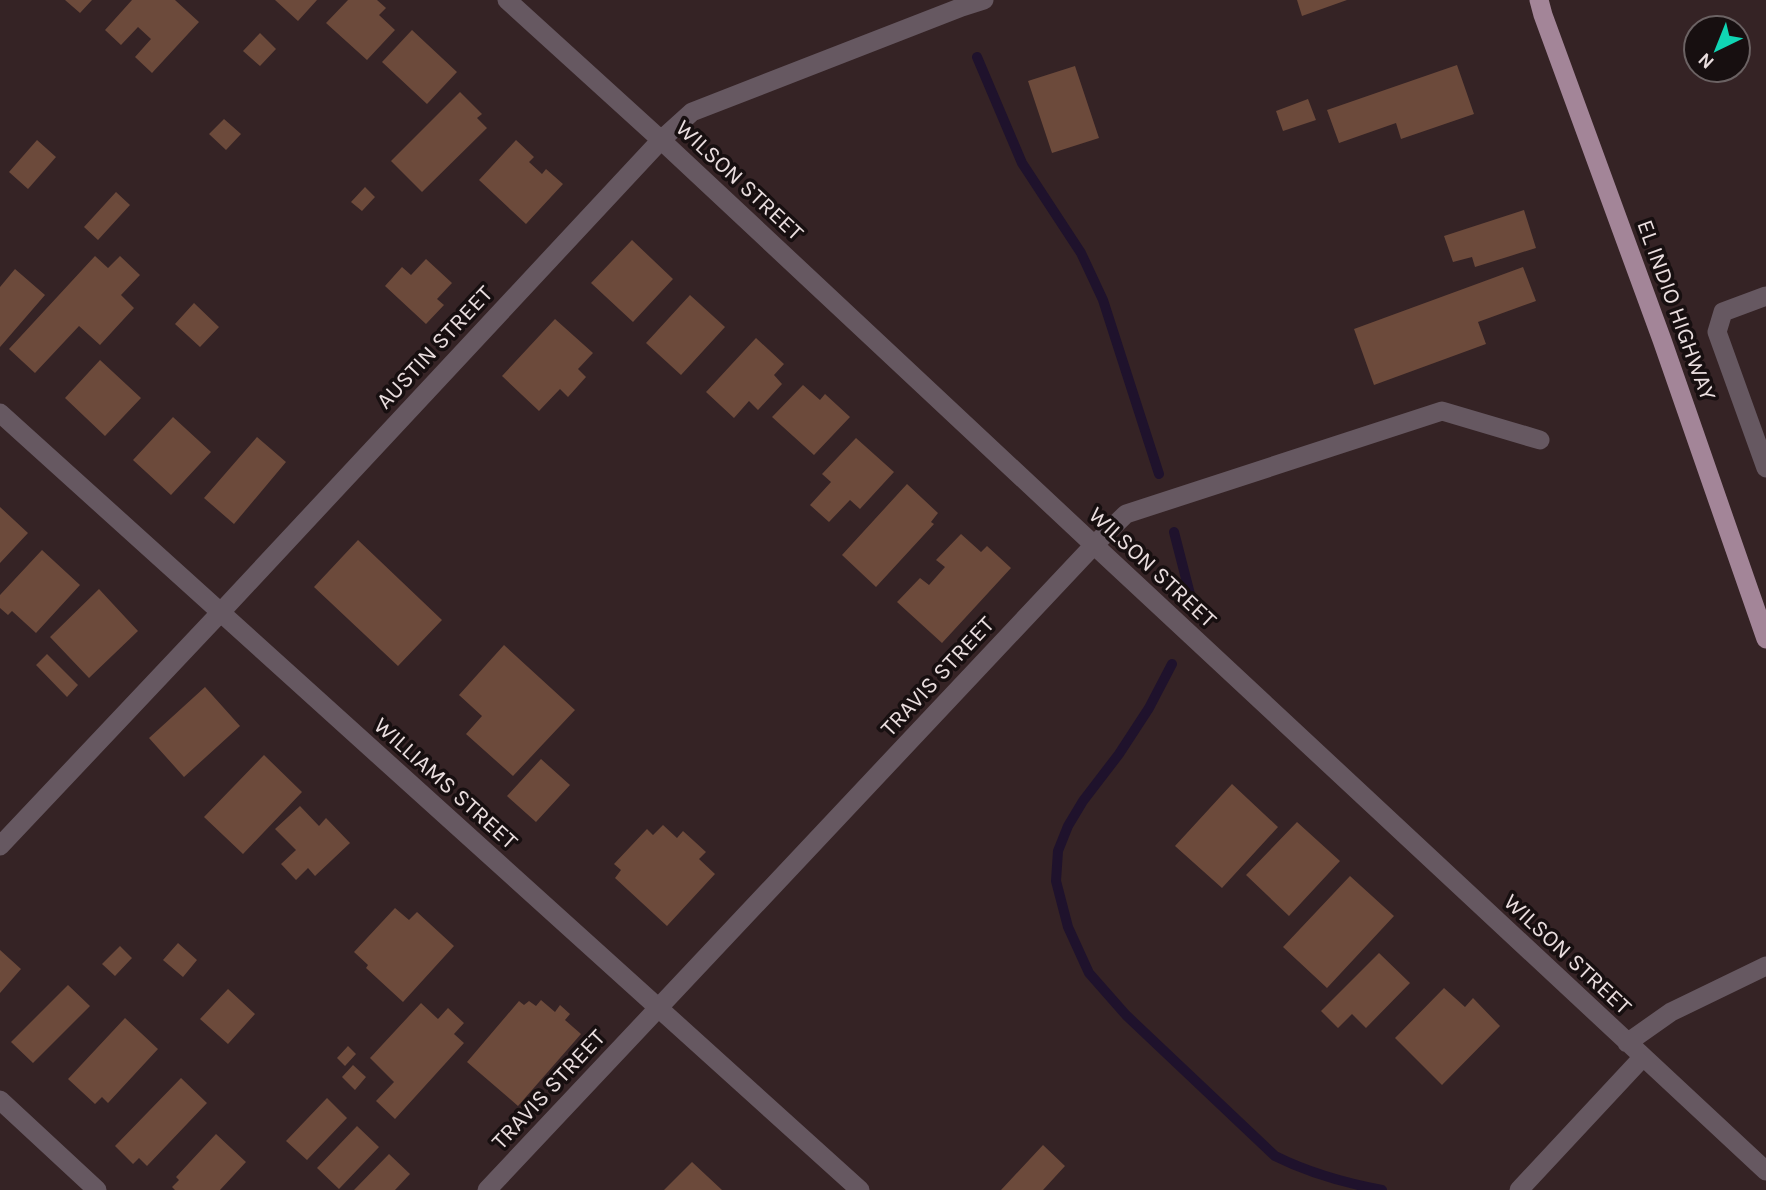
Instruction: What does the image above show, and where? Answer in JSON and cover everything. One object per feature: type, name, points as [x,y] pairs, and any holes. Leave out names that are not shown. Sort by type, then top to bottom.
[{"type":"main road","name":"EL INDIO HIGHWAY","points":[[1539,0],[1766,639]]},
{"type":"street","name":"WILSON STREET","points":[[507,0],[661,140],[1766,1171]]},
{"type":"street","name":"AUSTIN STREET","points":[[0,846],[661,140],[692,112],[961,4],[984,0]]},
{"type":"street","points":[[1766,296],[1723,312],[1717,332],[1766,468]]},
{"type":"street","name":"TRAVIS STREET","points":[[487,1190],[1126,514],[1442,411],[1540,440]]},
{"type":"street","name":"WILLIAMS STREET","points":[[0,414],[860,1190]]},
{"type":"street","points":[[1627,1043],[1671,1012],[1766,966]]},
{"type":"street","points":[[1519,1190],[1643,1057]]},
{"type":"street","points":[[0,1100],[97,1190]]},
{"type":"building","points":[[65,0],[92,0],[80,13]]},
{"type":"building","points":[[132,0],[175,0],[199,22],[152,73],[135,57],[151,39],[138,27],[121,45],[105,30]]},
{"type":"building","points":[[275,0],[317,0],[298,21]]},
{"type":"building","points":[[348,0],[377,0],[386,8],[379,15],[395,30],[367,60],[326,23]]},
{"type":"building","points":[[1297,0],[1347,0],[1302,16]]},
{"type":"building","points":[[412,30],[457,72],[427,104],[382,62]]},
{"type":"building","points":[[260,33],[276,49],[260,66],[243,51]]},
{"type":"building","points":[[1457,65],[1474,114],[1401,139],[1396,123],[1339,143],[1327,110]]},
{"type":"building","points":[[1075,66],[1099,138],[1052,153],[1028,81]]},
{"type":"building","points":[[460,92],[482,114],[477,118],[487,128],[422,192],[391,161]]},
{"type":"building","points":[[1308,99],[1316,120],[1283,131],[1276,111]]},
{"type":"building","points":[[224,119],[241,134],[226,150],[209,134]]},
{"type":"building","points":[[37,140],[56,157],[28,189],[9,172]]},
{"type":"building","points":[[516,140],[534,157],[529,162],[542,174],[546,169],[563,184],[526,224],[479,180]]},
{"type":"building","points":[[365,187],[375,197],[362,211],[351,202]]},
{"type":"building","points":[[116,192],[130,205],[98,240],[84,227]]},
{"type":"building","points":[[1524,210],[1536,248],[1475,267],[1472,257],[1453,262],[1444,236]]},
{"type":"building","points":[[632,240],[673,279],[633,322],[591,283]]},
{"type":"building","points":[[95,256],[108,268],[120,256],[140,275],[121,295],[134,308],[100,345],[79,326],[35,373],[9,349]]},
{"type":"building","points":[[426,259],[452,283],[437,299],[444,305],[426,324],[385,286],[402,267],[411,275]]},
{"type":"building","points":[[1523,267],[1536,301],[1478,322],[1486,344],[1374,385],[1354,329]]},
{"type":"building","points":[[15,269],[45,295],[0,347],[0,287]]},
{"type":"building","points":[[690,295],[725,327],[681,375],[646,343]]},
{"type":"building","points":[[194,303],[219,327],[200,347],[175,324]]},
{"type":"building","points":[[555,319],[593,353],[578,369],[586,377],[568,397],[560,389],[539,411],[502,376]]},
{"type":"building","points":[[756,338],[784,364],[774,375],[782,384],[758,410],[749,401],[734,418],[706,392]]},
{"type":"building","points":[[100,360],[141,398],[105,436],[65,398]]},
{"type":"building","points":[[803,385],[820,400],[825,394],[850,417],[814,455],[772,417]]},
{"type":"building","points":[[173,417],[211,452],[171,495],[133,460]]},
{"type":"building","points":[[257,437],[286,462],[234,524],[204,498]]},
{"type":"building","points":[[856,438],[894,472],[860,509],[850,500],[829,522],[810,505],[831,482],[822,474]]},
{"type":"building","points":[[907,484],[938,513],[931,522],[934,524],[876,587],[842,555]]},
{"type":"building","points":[[0,507],[28,533],[0,563]]},
{"type":"building","points":[[961,534],[981,552],[987,546],[1011,568],[942,643],[897,602],[920,578],[929,585],[945,567],[936,560]]},
{"type":"building","points":[[358,540],[442,620],[398,666],[314,587]]},
{"type":"building","points":[[42,550],[80,585],[36,633],[12,611],[8,615],[0,608],[0,595]]},
{"type":"building","points":[[99,589],[138,631],[89,678],[50,637]]},
{"type":"building","points":[[504,645],[575,710],[513,776],[466,734],[482,716],[459,695]]},
{"type":"building","points":[[47,654],[78,685],[67,697],[36,665]]},
{"type":"building","points":[[205,687],[240,726],[184,777],[149,738]]},
{"type":"building","points":[[264,755],[302,792],[243,854],[204,817]]},
{"type":"building","points":[[541,759],[570,785],[536,822],[507,796]]},
{"type":"building","points":[[1232,784],[1278,827],[1222,888],[1175,846]]},
{"type":"building","points":[[300,806],[319,826],[326,818],[350,843],[315,876],[308,868],[296,880],[281,864],[296,850],[275,829]]},
{"type":"building","points":[[1297,822],[1340,861],[1289,916],[1246,875]]},
{"type":"building","points":[[663,825],[677,838],[683,831],[706,852],[699,859],[715,874],[667,926],[615,878],[621,870],[614,864],[647,829],[653,835]]},
{"type":"building","points":[[1350,876],[1394,916],[1327,988],[1283,947]]},
{"type":"building","points":[[395,908],[409,920],[417,912],[454,946],[403,1002],[366,968],[368,965],[354,952]]},
{"type":"building","points":[[178,943],[197,960],[183,977],[163,960]]},
{"type":"building","points":[[120,946],[132,958],[115,976],[102,964]]},
{"type":"building","points":[[0,950],[21,969],[0,993]]},
{"type":"building","points":[[1379,953],[1410,983],[1366,1028],[1352,1014],[1338,1028],[1321,1011]]},
{"type":"building","points":[[68,985],[90,1006],[33,1063],[11,1042]]},
{"type":"building","points":[[1444,988],[1465,1007],[1473,998],[1500,1026],[1442,1085],[1395,1038]]},
{"type":"building","points":[[228,989],[255,1014],[228,1044],[200,1019]]},
{"type":"building","points":[[541,1000],[555,1012],[560,1005],[570,1014],[565,1020],[581,1034],[518,1106],[467,1062],[519,1001],[524,1005],[529,1001],[536,1006]]},
{"type":"building","points":[[421,1003],[438,1019],[448,1008],[464,1023],[454,1034],[464,1043],[395,1119],[376,1101],[394,1082],[370,1058]]},
{"type":"building","points":[[125,1018],[158,1049],[108,1103],[102,1097],[95,1104],[68,1079]]},
{"type":"building","points":[[348,1046],[356,1054],[345,1066],[337,1058]]},
{"type":"building","points":[[353,1065],[366,1077],[355,1090],[342,1077]]},
{"type":"building","points":[[181,1078],[207,1103],[147,1166],[139,1158],[133,1164],[115,1146]]},
{"type":"building","points":[[327,1098],[347,1118],[307,1160],[286,1141]]},
{"type":"building","points":[[357,1126],[379,1147],[339,1189],[317,1168]]},
{"type":"building","points":[[216,1134],[246,1162],[220,1190],[175,1190],[172,1187],[179,1180],[176,1177]]},
{"type":"building","points":[[1043,1145],[1065,1166],[1043,1190],[1001,1190]]},
{"type":"building","points":[[389,1154],[410,1174],[395,1190],[354,1190]]},
{"type":"building","points":[[692,1162],[722,1190],[664,1190]]},
{"type":"waterway","points":[[977,57],[1022,163],[1081,253],[1103,300],[1159,474]]},
{"type":"waterway","points":[[1174,532],[1191,598]]},
{"type":"waterway","points":[[1172,664],[1149,708],[1119,754],[1083,801],[1068,826],[1058,851],[1056,881],[1068,927],[1089,973],[1126,1015],[1275,1156],[1327,1177],[1382,1190]]}]
